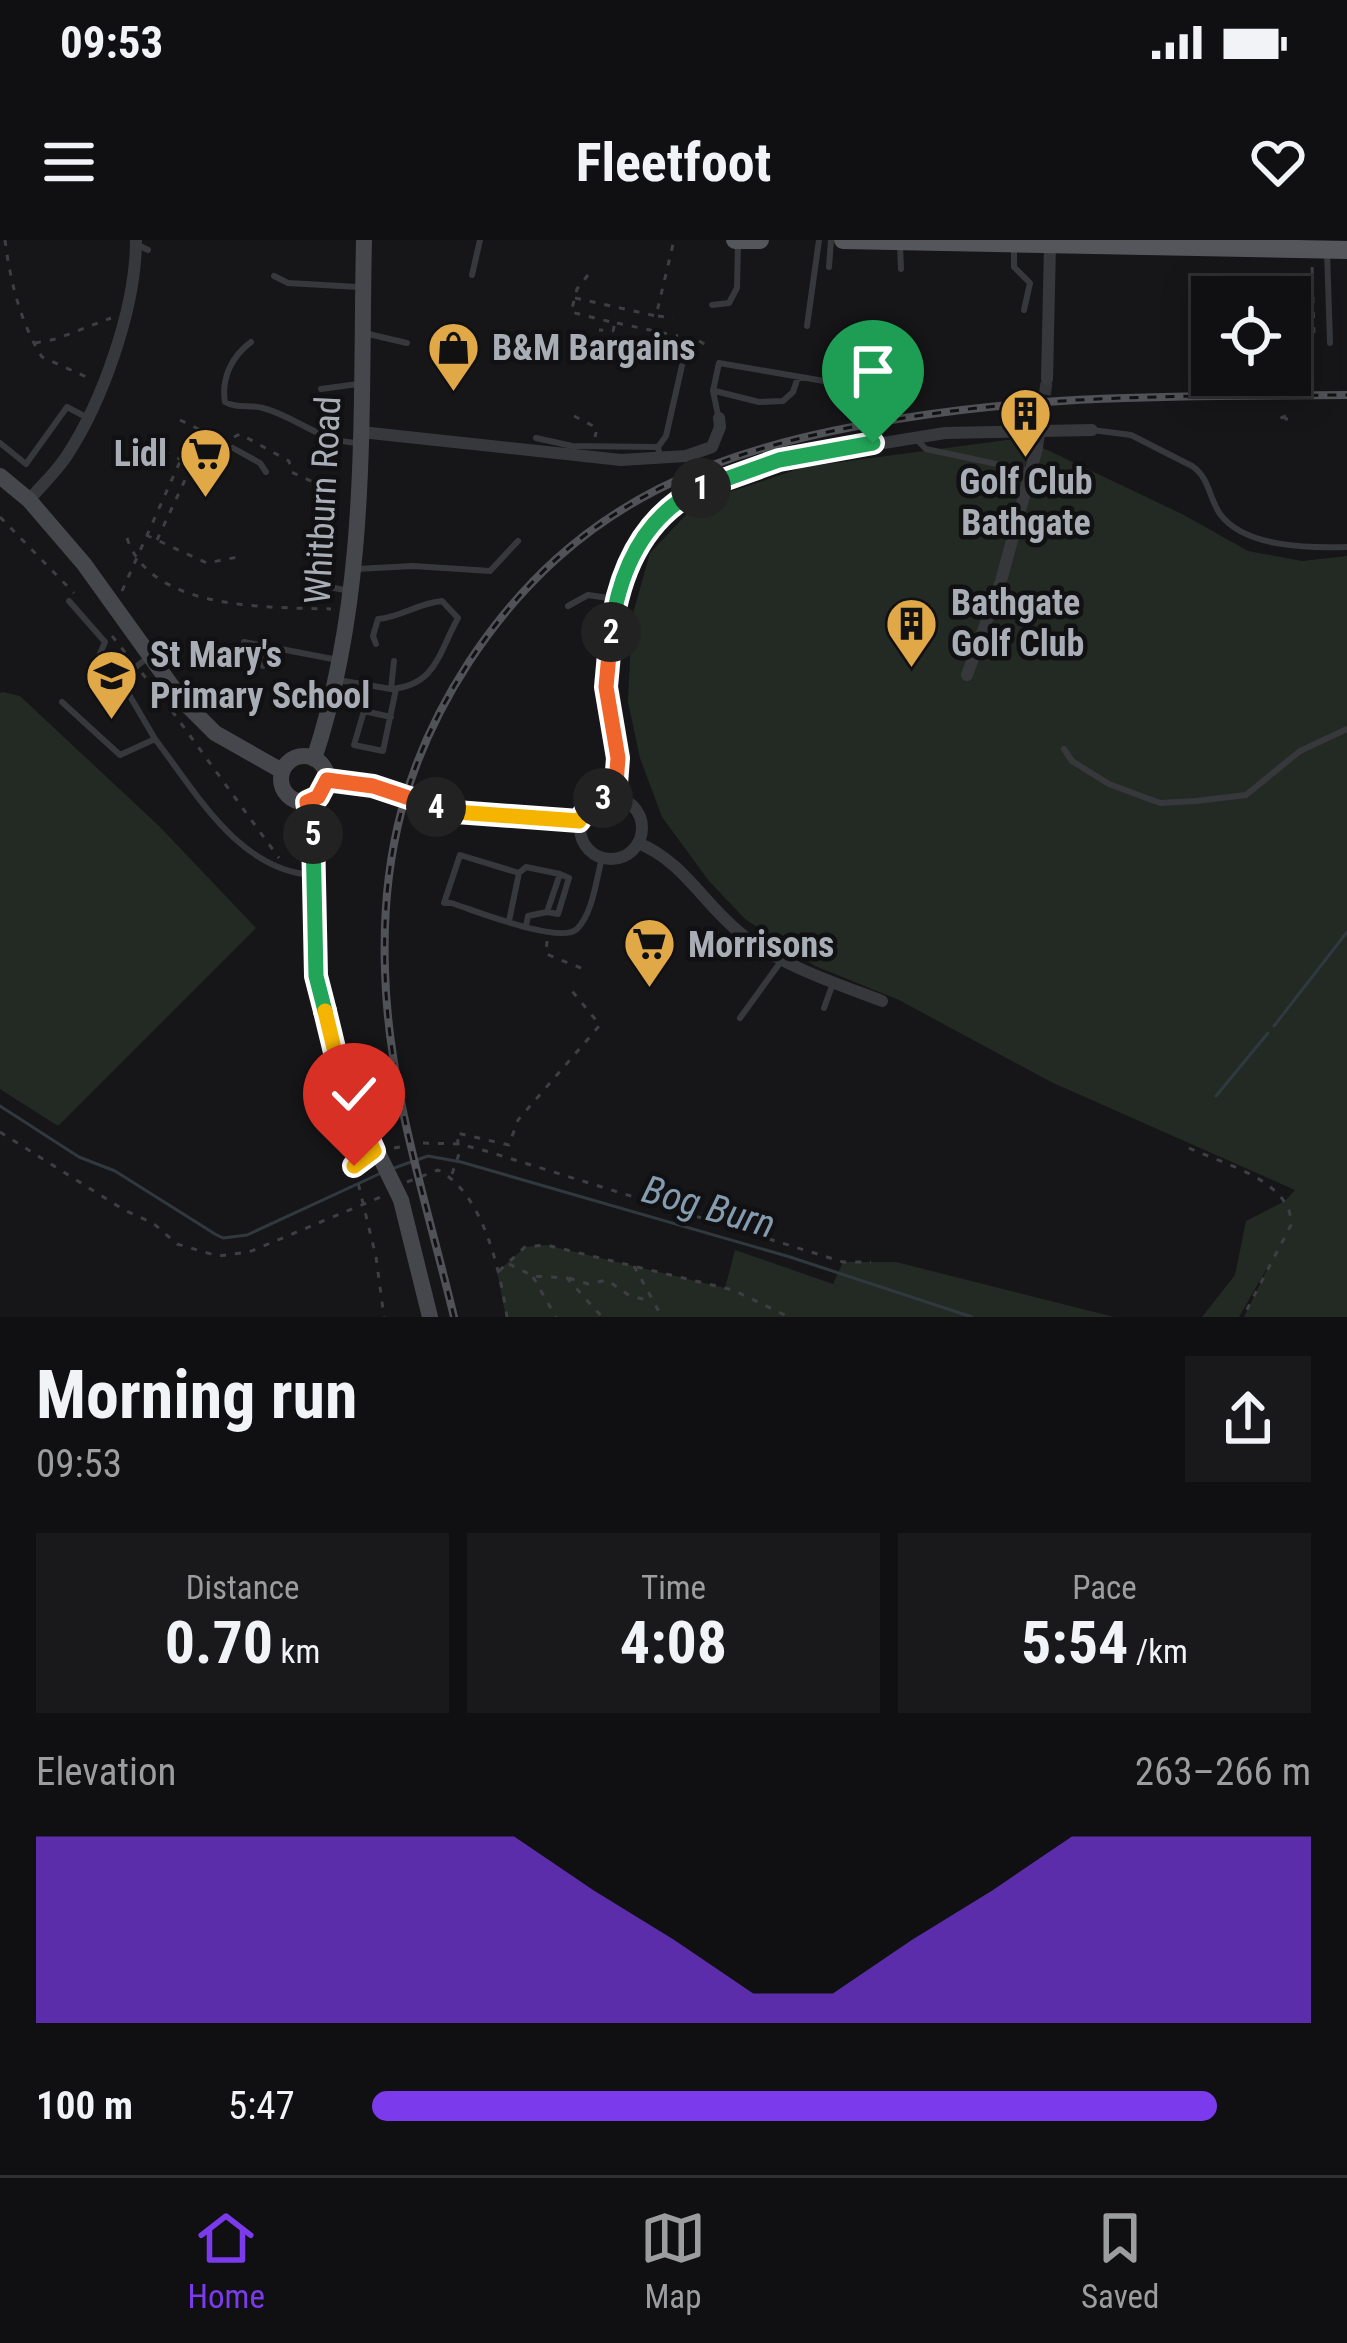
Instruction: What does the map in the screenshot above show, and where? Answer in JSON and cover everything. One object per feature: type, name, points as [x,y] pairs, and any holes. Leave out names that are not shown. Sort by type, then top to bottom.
[{"type":"main road","name":"Whitburn Road","points":[[314,759],[338,680],[356,569],[364,240]]},
{"type":"main road","points":[[736,240],[760,240]]},
{"type":"main road","points":[[843,240],[1329,250]]},
{"type":"main road","points":[[0,476],[29,500],[84,564],[143,661],[215,733],[282,771]]},
{"type":"main road","points":[[292,759],[314,759],[324,767],[327,780],[318,797],[307,802],[286,794],[282,771],[292,759]]},
{"type":"main road","points":[[307,802],[315,843],[316,976],[341,1077],[395,1186],[430,1317]]},
{"type":"street","points":[[29,500],[65,458],[104,384],[140,245]]},
{"type":"street","points":[[1047,379],[1050,245]]},
{"type":"street","points":[[361,437],[659,453],[712,447],[719,418]]},
{"type":"street","points":[[615,797],[618,758],[606,687],[616,599],[640,539],[667,510],[694,491],[779,460],[914,437],[1092,430]]},
{"type":"street","points":[[967,674],[982,642],[1037,448]]},
{"type":"street","points":[[327,780],[373,786],[456,812],[579,821]]},
{"type":"street","points":[[615,797],[633,806],[642,824],[638,843],[622,857],[602,858],[586,848],[579,821],[597,800],[615,797]]},
{"type":"street","points":[[638,843],[674,865],[728,923],[782,960],[882,1001]]},
{"type":"lane","points":[[472,275],[480,240]]},
{"type":"lane","points":[[712,305],[729,303],[737,287],[736,240]]},
{"type":"lane","points":[[807,326],[819,240]]},
{"type":"lane","points":[[830,267],[831,240]]},
{"type":"lane","points":[[900,242],[902,269]]},
{"type":"lane","points":[[1014,244],[1014,267],[1030,283],[1024,310]]},
{"type":"lane","points":[[1329,250],[1330,344]]},
{"type":"lane","points":[[274,276],[288,283],[363,287]]},
{"type":"lane","points":[[297,298],[304,284]]},
{"type":"lane","points":[[362,333],[407,343]]},
{"type":"lane","points":[[536,438],[572,451],[593,446],[659,453],[688,338]]},
{"type":"lane","points":[[251,342],[239,350],[227,370],[225,401],[230,406],[263,408],[329,441],[361,437]]},
{"type":"lane","points":[[719,418],[713,391],[719,363],[888,392]]},
{"type":"lane","points":[[713,391],[759,402],[783,401],[793,392],[798,377]]},
{"type":"lane","points":[[321,389],[361,384]]},
{"type":"lane","points":[[0,443],[26,464],[68,407],[88,418]]},
{"type":"lane","points":[[1092,430],[1131,435],[1201,472],[1225,521],[1244,533],[1302,546],[1347,547]]},
{"type":"lane","points":[[914,437],[926,449],[1034,471]]},
{"type":"lane","points":[[233,448],[260,463],[266,472]]},
{"type":"lane","points":[[356,569],[412,566],[490,571],[518,541]]},
{"type":"lane","points":[[319,586],[352,600]]},
{"type":"lane","points":[[568,606],[588,595],[616,599]]},
{"type":"lane","points":[[72,598],[105,642],[97,661],[103,682],[124,686],[155,739],[230,835],[275,869],[315,875]]},
{"type":"lane","points":[[338,680],[393,689],[417,685],[427,678],[458,618],[442,601],[423,603],[401,617],[378,620],[373,636],[376,644]]},
{"type":"lane","points":[[244,642],[342,661]]},
{"type":"lane","points":[[263,666],[268,647]]},
{"type":"lane","points":[[124,686],[143,661]]},
{"type":"lane","points":[[391,717],[364,711],[354,745],[383,751],[391,717],[394,661]]},
{"type":"lane","points":[[62,703],[120,755],[155,739]]},
{"type":"lane","points":[[1064,749],[1072,761],[1109,784],[1160,803],[1196,801],[1246,795],[1300,751],[1347,729]]},
{"type":"lane","points":[[519,873],[460,855],[444,903],[562,935],[578,928],[589,907],[602,858]]},
{"type":"lane","points":[[509,921],[519,873],[526,867],[560,874],[547,912],[528,916],[526,926]]},
{"type":"lane","points":[[740,1018],[782,960]]},
{"type":"lane","points":[[824,1008],[834,982]]},
{"type":"path","points":[[5,240],[11,289],[21,302],[33,344],[42,357],[104,384]]},
{"type":"path","points":[[656,316],[674,240]]},
{"type":"path","points":[[1311,340],[1329,250]]},
{"type":"path","points":[[588,275],[572,312],[710,347]]},
{"type":"path","points":[[575,298],[673,318]]},
{"type":"path","points":[[33,344],[106,322],[125,306]]},
{"type":"path","points":[[599,330],[613,331],[615,322]]},
{"type":"path","points":[[574,416],[597,428],[593,446]]},
{"type":"path","points":[[134,558],[195,428]]},
{"type":"path","points":[[157,540],[206,434]]},
{"type":"path","points":[[164,451],[192,466]]},
{"type":"path","points":[[0,517],[72,598]]},
{"type":"path","points":[[145,534],[207,563],[238,556]]},
{"type":"path","points":[[127,538],[134,558],[165,583],[232,606],[352,600]]},
{"type":"path","points":[[101,624],[143,661],[289,873]]},
{"type":"path","points":[[548,932],[546,954],[581,968]]},
{"type":"path","points":[[452,1177],[459,1154],[457,1133],[509,1144],[518,1120],[600,1025],[572,991]]},
{"type":"path","points":[[0,1132],[124,1210],[153,1223],[177,1244],[218,1256],[249,1252],[438,1170],[452,1177],[473,1206],[497,1272],[507,1317]]},
{"type":"path","points":[[423,1143],[459,1144],[843,1262],[871,1262]]},
{"type":"path","points":[[1189,1148],[1273,1188],[1291,1216],[1291,1225],[1243,1317]]},
{"type":"path","points":[[376,1153],[357,1162],[355,1172],[382,1315]]},
{"type":"path","points":[[497,1272],[525,1247],[545,1245],[733,1290],[786,1316]]},
{"type":"path","points":[[507,1264],[532,1276],[567,1277],[588,1284],[607,1280],[630,1296],[652,1301]]},
{"type":"path","points":[[634,1265],[662,1317]]},
{"type":"path","points":[[532,1276],[556,1317]]},
{"type":"path","points":[[567,1277],[602,1317]]},
{"type":"shaded area","points":[[1022,438],[1248,551],[1302,561],[1347,556],[1347,1317],[1244,1317],[1271,1261],[1239,1317],[1202,1317],[1235,1275],[1246,1221],[1285,1201],[1295,1190],[1051,1082],[899,1000],[815,966],[745,919],[709,881],[662,817],[640,758],[628,702],[632,617],[650,553],[697,503],[804,467]]},
{"type":"shaded area","points":[[3,692],[20,696],[160,827],[256,928],[58,1126],[0,1089]]},
{"type":"shaded area","points":[[546,1245],[725,1288],[735,1250],[833,1284],[843,1262],[896,1262],[1114,1317],[506,1317],[497,1272],[525,1247]]},
{"type":"waterway","points":[[1274,1026],[1347,932]]},
{"type":"waterway","points":[[1216,1096],[1268,1033]]},
{"type":"waterway","points":[[0,1106],[79,1157],[115,1171],[223,1238],[247,1235],[379,1174]]},
{"type":"waterway","name":"Bog Burn","points":[[394,1168],[428,1156],[461,1162],[790,1257],[972,1317]]},
{"type":"tunnel","points":[[1037,448],[1047,379]]},
{"type":"railway","points":[[454,1317],[393,1058],[385,971],[388,887],[402,809],[429,735],[469,662],[511,606],[557,559],[605,520],[658,489],[773,445],[904,418],[1014,404],[1347,395]]},
{"type":"place","name":"B&M Bargains","points":[[453,393]]},
{"type":"place","name":"Golf Club Bathgate","points":[[1026,459]]},
{"type":"place","name":"Lidl","points":[[206,499]]},
{"type":"place","name":"Bathgate Golf Club","points":[[912,669]]},
{"type":"place","name":"St Mary's Primary School","points":[[111,721]]},
{"type":"place","name":"Morrisons","points":[[649,990]]},
{"type":"route","points":[[354,1166],[374,1151],[341,1077],[316,976],[315,843],[307,802],[318,797],[327,780],[346,781],[456,812],[579,821],[597,800],[615,797],[618,758],[606,687],[609,653],[620,584],[640,539],[667,510],[716,481],[779,460],[873,443]]}]
